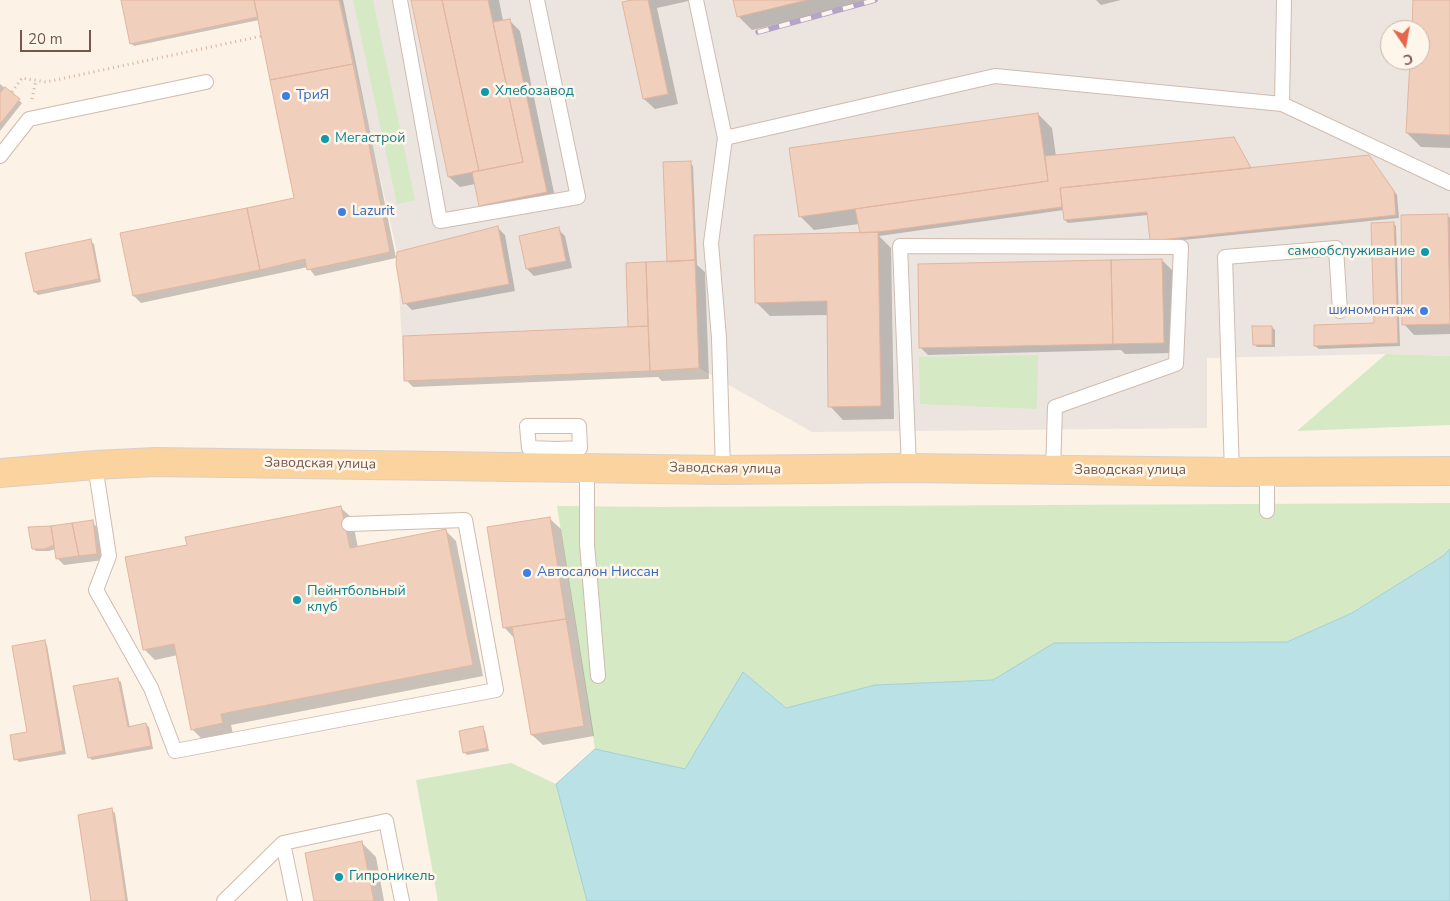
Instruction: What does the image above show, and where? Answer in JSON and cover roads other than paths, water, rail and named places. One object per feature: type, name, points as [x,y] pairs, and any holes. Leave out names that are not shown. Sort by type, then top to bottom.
[{"type":"main road","name":"Заводская улица","points":[[0,473],[155,462],[558,458],[587,467],[723,470],[910,468],[1232,472],[1450,471]]},
{"type":"lane","points":[[400,0],[440,221],[578,197],[537,0]]},
{"type":"lane","points":[[696,0],[724,138],[711,243],[719,338],[723,470]]},
{"type":"lane","points":[[1282,104],[1284,0]]},
{"type":"lane","points":[[724,138],[995,76],[1282,104],[1450,183]]},
{"type":"lane","points":[[0,156],[29,119],[206,82]]},
{"type":"lane","points":[[910,468],[900,246],[1181,247],[1176,364],[1055,407],[1053,471]]},
{"type":"lane","points":[[1232,472],[1225,258],[1336,248],[1340,311]]},
{"type":"lane","points":[[94,465],[109,556],[96,590],[151,688],[174,751],[496,690],[465,520],[349,524]]},
{"type":"lane","points":[[587,467],[587,544],[598,676]]},
{"type":"lane","points":[[1267,472],[1267,511]]},
{"type":"lane","points":[[224,901],[283,842],[386,821],[402,901]]},
{"type":"lane","points":[[283,842],[294,901]]},
{"type":"water","points":[[1450,549],[1450,901],[587,901],[556,784],[595,749],[685,769],[743,672],[786,708],[875,685],[993,680],[1054,643],[1287,642],[1352,613],[1443,556]]},
{"type":"railway","points":[[758,32],[875,0]]},
{"type":"place","name":"Хлебозавод","points":[[485,92]]},
{"type":"place","name":"ТриЯ","points":[[286,96]]},
{"type":"place","name":"Мегастрой","points":[[325,139]]},
{"type":"place","name":"Lazurit","points":[[342,212]]},
{"type":"place","name":"самообслуживание","points":[[1425,252]]},
{"type":"place","name":"шиномонтаж","points":[[1424,311]]},
{"type":"place","name":"Автосалон Ниссан","points":[[527,573]]},
{"type":"place","name":"Пейнтбольный клуб","points":[[297,600]]},
{"type":"place","name":"Гипроникель","points":[[339,877]]}]
